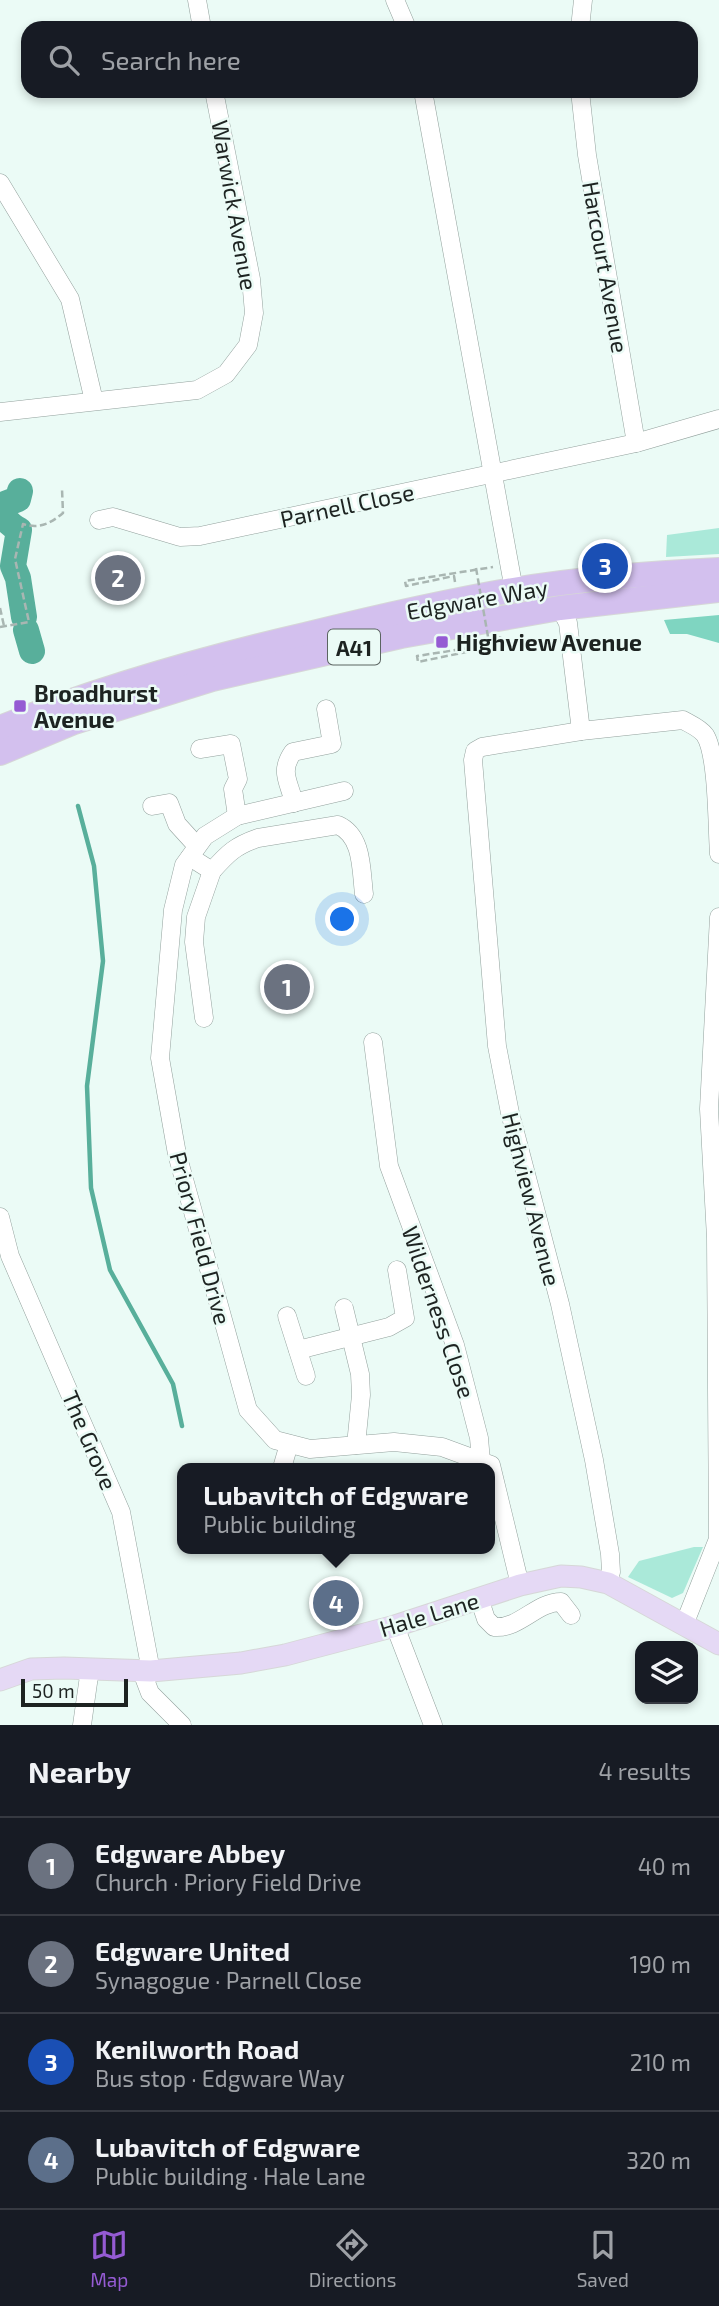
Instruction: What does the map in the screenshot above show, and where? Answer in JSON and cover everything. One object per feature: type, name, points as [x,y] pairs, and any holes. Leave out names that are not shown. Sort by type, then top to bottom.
[{"type":"highway","name":"Edgware Way","points":[[0,728],[60,703],[209,657],[389,614],[514,590],[673,572],[719,570]]},
{"type":"highway","name":"Edgware Way","points":[[0,753],[74,722],[212,679],[401,636],[560,608],[719,590]]},
{"type":"main road","name":"Hale Lane","points":[[0,1679],[31,1670],[147,1671],[263,1659],[395,1626],[520,1585],[561,1576],[608,1583],[719,1644]]},
{"type":"street","points":[[197,0],[201,21]]},
{"type":"street","points":[[395,0],[404,21]]},
{"type":"street","points":[[581,21],[583,0]]},
{"type":"street","name":"Warwick Avenue","points":[[0,412],[197,390],[226,374],[248,345],[254,313],[251,279],[216,98]]},
{"type":"street","points":[[424,98],[514,590]]},
{"type":"street","name":"Harcourt Avenue","points":[[581,98],[587,155],[636,443]]},
{"type":"street","points":[[0,183],[70,299],[94,401]]},
{"type":"street","name":"Parnell Close","points":[[99,520],[113,517],[180,537],[200,536],[636,443],[719,419]]},
{"type":"street","points":[[560,608],[568,623],[581,731]]},
{"type":"street","points":[[294,803],[285,773],[286,762],[293,751],[332,744],[326,709]]},
{"type":"street","name":"Highview Avenue","points":[[608,1583],[611,1572],[610,1554],[594,1460],[559,1304],[510,1113],[497,1046],[473,760],[475,751],[482,747],[581,731],[683,720],[705,735],[711,753],[719,854]]},
{"type":"street","points":[[200,749],[231,744],[238,779],[233,789],[237,816]]},
{"type":"street","points":[[193,852],[205,836],[237,816],[344,791]]},
{"type":"street","points":[[152,806],[169,803],[193,852],[212,871]]},
{"type":"street","points":[[204,1018],[194,942],[196,917],[212,871],[231,849],[270,836],[338,825],[354,837],[364,894]]},
{"type":"street","name":"Priory Field Drive","points":[[193,852],[184,864],[173,910],[160,1058],[177,1154],[248,1410],[275,1440],[310,1449],[394,1442],[442,1447],[481,1461]]},
{"type":"street","points":[[684,1625],[718,1539],[716,1238],[709,1108],[719,917]]},
{"type":"street","name":"Wilderness Close","points":[[373,1042],[388,1166],[455,1345],[479,1438],[481,1461]]},
{"type":"street","name":"The Grove","points":[[0,1217],[10,1256],[121,1511],[150,1693],[182,1725]]},
{"type":"street","points":[[298,1350],[389,1327],[405,1318],[397,1270]]},
{"type":"street","points":[[344,1308],[360,1374],[361,1395],[356,1445]]},
{"type":"street","points":[[287,1317],[306,1376]]},
{"type":"street","points":[[283,1463],[289,1444]]},
{"type":"street","points":[[481,1461],[486,1463]]},
{"type":"street","points":[[495,1482],[520,1585]]},
{"type":"street","points":[[479,1598],[486,1619],[494,1627],[502,1628],[519,1622],[552,1602],[561,1602],[572,1615]]},
{"type":"street","points":[[395,1626],[433,1725]]},
{"type":"street","points":[[82,1725],[90,1669]]},
{"type":"path","points":[[0,608],[2,626],[29,622],[15,559],[23,524],[33,527],[46,525],[63,513],[62,489]]},
{"type":"path","points":[[451,577],[406,586],[405,581],[493,565],[495,575]]},
{"type":"path","points":[[476,568],[490,648]]},
{"type":"path","points":[[472,648],[417,656],[418,662],[500,645],[500,633]]},
{"type":"path","points":[[471,641],[489,636]]},
{"type":"path","points":[[452,645],[464,643]]},
{"type":"green space","points":[[719,528],[719,554],[666,557],[667,535]]},
{"type":"green space","points":[[719,615],[719,643],[687,634],[670,634],[664,620]]},
{"type":"green space","points":[[703,1547],[683,1593],[672,1598],[628,1577],[639,1561]]},
{"type":"waterway","points":[[20,491],[18,499],[5,504],[4,513],[9,523],[19,530],[13,566],[18,578],[24,617]]},
{"type":"waterway","points":[[26,630],[32,651]]},
{"type":"waterway","points":[[78,806],[94,866],[103,961],[87,1086],[91,1188],[110,1270],[173,1384],[182,1426]]},
{"type":"place","name":"Kenilworth Road","points":[[605,566]]},
{"type":"place","name":"Edgware United","points":[[118,578]]},
{"type":"place","name":"Highview Avenue","points":[[442,642]]},
{"type":"place","name":"Broadhurst Avenue","points":[[20,706]]},
{"type":"place","name":"Edgware Abbey","points":[[287,987]]},
{"type":"place","name":"Lubavitch of Edgware","points":[[336,1603]]}]
